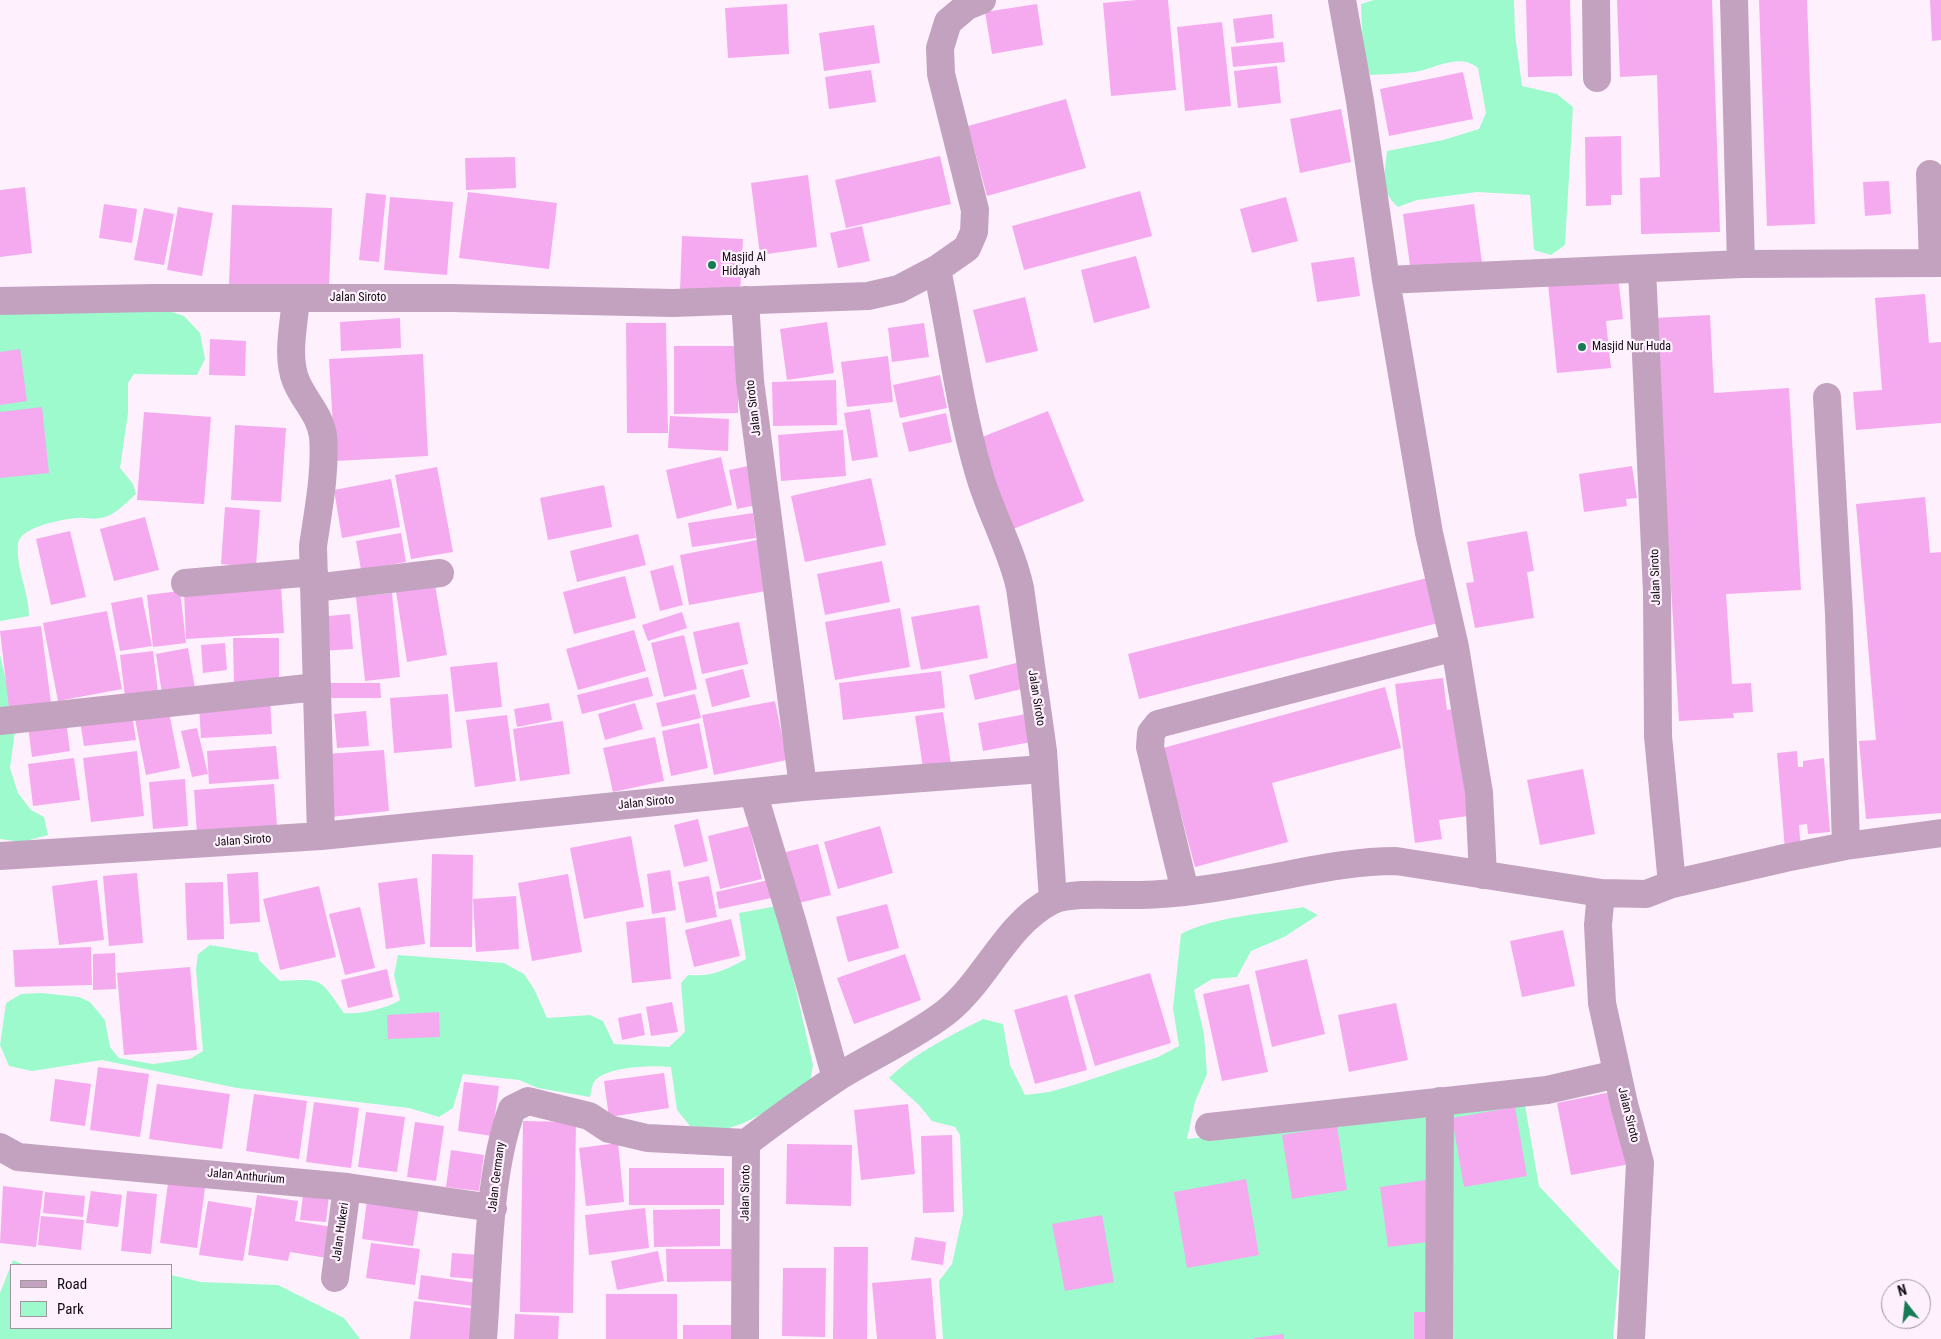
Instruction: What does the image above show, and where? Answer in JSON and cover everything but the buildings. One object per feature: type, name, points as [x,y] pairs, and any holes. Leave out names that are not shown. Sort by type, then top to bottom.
[{"type":"street","name":"Jalan Siroto","points":[[0,301],[296,298],[672,303],[868,296],[899,289],[937,269],[967,248],[974,232],[975,210],[941,74],[940,48],[948,22],[967,6],[982,0]]},
{"type":"street","points":[[1342,0],[1360,101],[1386,280],[1430,533],[1455,647],[1480,793],[1483,875]]},
{"type":"street","points":[[1596,0],[1597,78]]},
{"type":"street","points":[[1734,0],[1741,264]]},
{"type":"street","points":[[1386,280],[1741,264],[1937,263],[1930,174]]},
{"type":"street","name":"Jalan Siroto","points":[[937,269],[953,349],[962,409],[971,448],[980,480],[1015,562],[1020,588],[1040,722],[1053,900]]},
{"type":"street","name":"Jalan Siroto","points":[[1642,269],[1656,592],[1658,736],[1672,884]]},
{"type":"street","points":[[296,298],[291,355],[293,370],[302,393],[320,422],[323,436],[320,501],[313,546],[321,836]]},
{"type":"street","name":"Jalan Siroto","points":[[0,856],[321,836],[803,787],[750,381],[745,300]]},
{"type":"street","points":[[1826,397],[1839,614],[1846,846]]},
{"type":"street","points":[[185,583],[314,580],[440,573]]},
{"type":"street","points":[[1185,891],[1150,747],[1151,733],[1158,724],[1455,647]]},
{"type":"street","points":[[0,721],[317,686]]},
{"type":"street","points":[[803,787],[1043,769]]},
{"type":"street","points":[[753,792],[794,924],[836,1078]]},
{"type":"street","points":[[746,1143],[836,1078],[906,1039],[946,1012],[980,978],[1029,916],[1053,900],[1100,894],[1141,896],[1185,891],[1263,880],[1350,862],[1396,861],[1601,893],[1646,894],[1672,884],[1846,846],[1941,832]]},
{"type":"street","name":"Jalan Siroto","points":[[1601,893],[1598,926],[1602,1003],[1617,1074],[1640,1163],[1631,1339]]},
{"type":"street","points":[[1210,1127],[1547,1090],[1617,1074]]},
{"type":"street","name":"Jalan Germany","points":[[484,1339],[493,1208],[501,1138],[512,1109],[528,1101],[589,1116],[609,1129],[647,1138],[746,1143]]},
{"type":"street","points":[[1439,1339],[1440,1101]]},
{"type":"street","name":"Jalan Siroto","points":[[745,1339],[746,1143]]},
{"type":"street","name":"Jalan Anthurium","points":[[0,1147],[18,1157],[347,1186],[493,1208]]},
{"type":"street","name":"Jalan Hukeri","points":[[335,1278],[347,1186]]},
{"type":"green space","points":[[1374,0],[1514,0],[1515,34],[1522,86],[1557,94],[1573,107],[1565,245],[1551,255],[1534,250],[1530,195],[1477,192],[1417,200],[1398,207],[1392,201],[1385,181],[1387,151],[1443,140],[1479,129],[1486,113],[1478,68],[1470,63],[1455,61],[1414,72],[1370,75],[1363,52],[1361,4]]},
{"type":"green space","points":[[153,306],[184,316],[200,333],[205,359],[197,375],[134,374],[128,383],[128,413],[120,468],[133,484],[136,494],[120,509],[106,517],[62,520],[33,529],[20,538],[18,544],[19,563],[29,616],[0,621],[0,310]]},
{"type":"green space","points":[[0,655],[16,723],[10,768],[18,793],[31,810],[44,817],[48,835],[22,842],[0,839]]},
{"type":"green space","points":[[777,906],[813,1065],[810,1083],[767,1111],[731,1128],[713,1129],[690,1126],[677,1110],[671,1067],[630,1068],[608,1073],[594,1082],[590,1097],[538,1088],[519,1080],[463,1074],[453,1108],[439,1117],[409,1108],[237,1088],[102,1060],[32,1071],[9,1066],[0,1045],[6,1003],[21,994],[42,993],[79,997],[90,1002],[105,1020],[110,1047],[119,1058],[153,1064],[190,1059],[203,1051],[196,969],[198,954],[210,945],[258,953],[259,960],[280,981],[305,980],[319,983],[344,1013],[373,1010],[389,1006],[400,1000],[394,975],[398,955],[504,963],[524,974],[534,989],[547,1018],[590,1015],[603,1021],[614,1044],[669,1047],[685,1032],[681,983],[688,975],[704,975],[718,972],[746,959],[739,913]]},
{"type":"green space","points":[[1303,907],[1318,915],[1284,937],[1251,951],[1237,977],[1212,979],[1194,990],[1204,1034],[1207,1074],[1195,1102],[1187,1139],[1524,1100],[1539,1186],[1619,1271],[1613,1339],[943,1339],[939,1281],[952,1264],[963,1214],[960,1135],[955,1127],[932,1121],[919,1105],[889,1078],[922,1052],[983,1019],[1003,1024],[1010,1065],[1025,1095],[1049,1092],[1074,1085],[1158,1057],[1179,1046],[1173,1008],[1181,934],[1225,919]]},
{"type":"green space","points":[[13,1260],[22,1264],[11,1264]]},
{"type":"green space","points":[[10,1268],[10,1329],[172,1329],[172,1275],[201,1282],[278,1285],[344,1318],[360,1339],[0,1339],[0,1293]]},
{"type":"place","name":"Masjid Al Hidayah","points":[[712,265]]},
{"type":"place","name":"Masjid Nur Huda","points":[[1582,347]]}]
